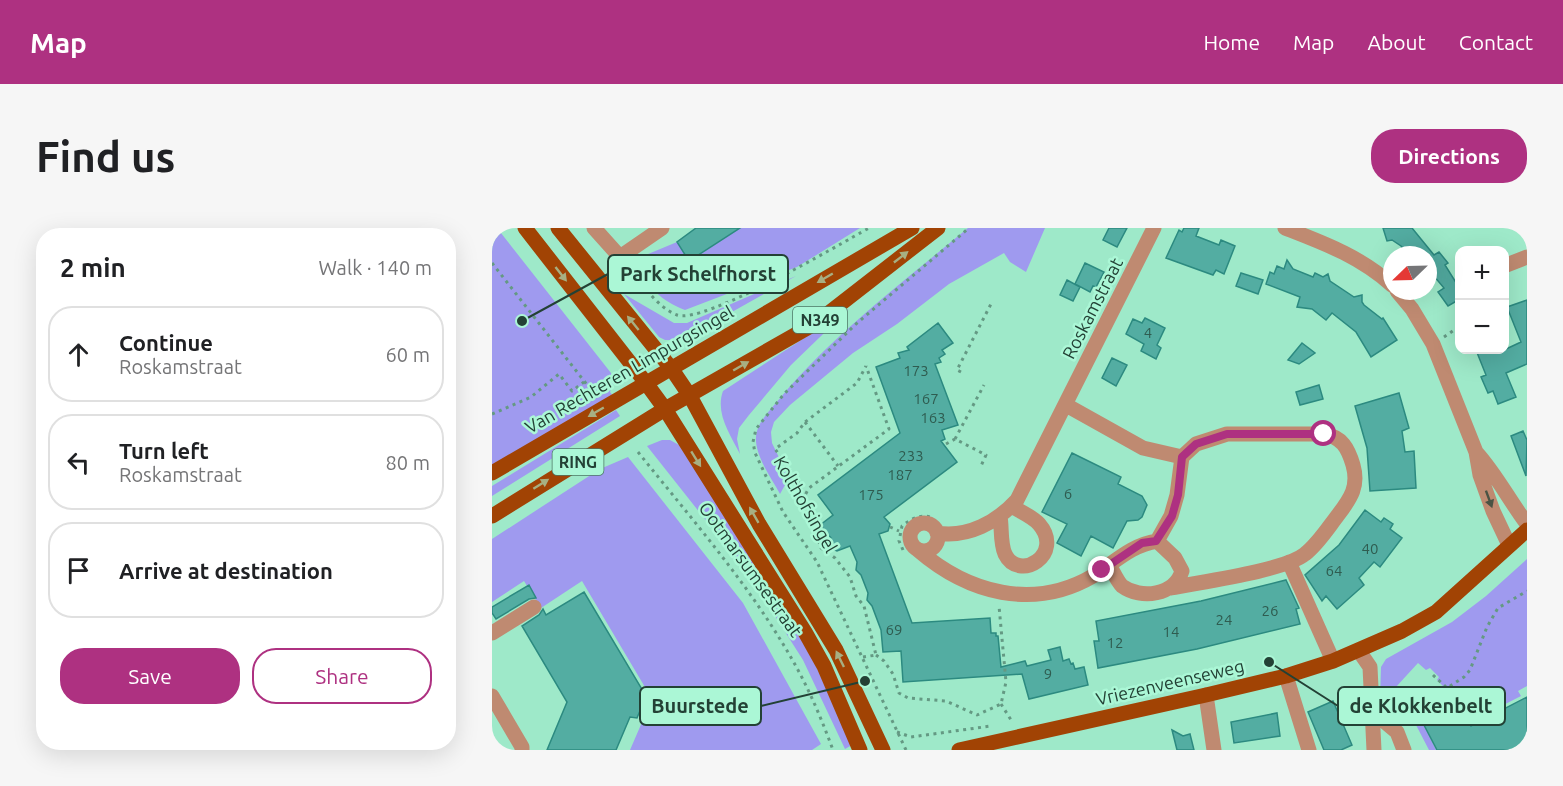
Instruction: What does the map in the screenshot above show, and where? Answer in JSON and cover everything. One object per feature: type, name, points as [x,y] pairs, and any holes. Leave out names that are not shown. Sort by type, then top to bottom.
[{"type":"main road","points":[[525,228],[665,409],[805,632],[824,666],[860,750]]},
{"type":"main road","points":[[558,228],[671,368],[690,396],[759,524],[836,651],[883,750]]},
{"type":"main road","name":"Van Rechteren Limpurgsingel","points":[[492,474],[912,228]]},
{"type":"main road","name":"N349","points":[[665,409],[816,323],[938,228]]},
{"type":"main road","name":"RING","points":[[492,516],[665,409]]},
{"type":"main road","name":"Vriezenveenseweg","points":[[959,750],[1286,676],[1359,651],[1436,612],[1527,530]]},
{"type":"street","points":[[594,228],[620,257],[662,228]]},
{"type":"street","name":"Roskamstraat","points":[[937,532],[947,534],[970,531],[992,522],[1020,495],[1154,228]]},
{"type":"street","points":[[1286,228],[1355,257],[1383,277]]},
{"type":"street","points":[[1509,264],[1527,257]]},
{"type":"street","points":[[1405,300],[1413,309],[1433,344],[1476,452],[1480,475],[1493,511],[1509,544]]},
{"type":"street","points":[[1066,405],[1143,448],[1182,457]]},
{"type":"street","points":[[918,550],[932,549],[937,542],[937,532],[928,523],[915,526],[910,534],[914,547],[940,568],[976,585],[1019,596],[1072,588],[1142,543],[1156,541],[1172,516],[1178,495],[1182,457],[1196,444],[1227,434],[1324,434],[1335,436],[1344,444],[1355,474],[1356,485],[1350,499],[1305,555],[1289,562],[1217,580],[1141,594],[1121,585],[1109,566]]},
{"type":"street","points":[[1476,452],[1491,469],[1510,502],[1527,524]]},
{"type":"street","points":[[1156,541],[1174,558],[1182,571],[1180,579],[1171,588]]},
{"type":"street","points":[[1289,562],[1333,661]]},
{"type":"street","points":[[492,633],[534,607]]},
{"type":"street","points":[[1359,651],[1370,667],[1374,750]]},
{"type":"street","points":[[1286,676],[1309,750]]},
{"type":"street","points":[[1206,695],[1214,750]]},
{"type":"street","points":[[492,696],[522,750]]},
{"type":"street","points":[[1372,711],[1397,732],[1404,750]]},
{"type":"path","points":[[620,257],[648,293],[672,313],[679,316],[697,315],[776,280],[869,228]]},
{"type":"path","name":"Kolthofsingel","points":[[906,750],[818,562],[783,512],[755,453],[753,442],[756,429],[784,394],[856,324],[969,228]]},
{"type":"path","points":[[492,263],[595,395]]},
{"type":"path","points":[[961,372],[957,370],[992,302]]},
{"type":"path","points":[[804,497],[809,488],[889,429],[866,366],[857,383],[805,422],[797,433],[775,449],[798,481],[822,548],[835,558],[850,577],[856,596],[864,606],[876,655],[884,661],[899,693],[908,698],[925,701],[946,701],[977,715],[1001,704]]},
{"type":"path","points":[[492,414],[531,397],[559,374],[572,391],[584,382]]},
{"type":"path","points":[[946,444],[955,439],[984,385]]},
{"type":"path","points":[[805,422],[838,466]]},
{"type":"path","points":[[955,439],[986,455],[981,466]]},
{"type":"path","name":"Ootmarsumsestraat","points":[[638,452],[747,590],[777,634],[804,680],[833,750]]},
{"type":"path","points":[[890,527],[900,531]]},
{"type":"path","points":[[1433,675],[1447,688],[1464,677],[1470,670],[1487,627],[1498,608],[1527,591]]},
{"type":"path","points":[[998,592],[1006,682],[1001,704],[1014,724]]},
{"type":"path","points":[[863,657],[876,655]]},
{"type":"shaded area","points":[[492,228],[497,228],[611,373],[614,383],[610,392],[613,396],[492,465]]},
{"type":"shaded area","points":[[740,228],[860,228],[797,267],[685,310],[669,302],[655,291],[645,278],[637,261],[641,257],[677,242],[690,261]]},
{"type":"shaded area","points":[[968,228],[1045,228],[1026,272],[1010,262],[1004,253],[949,284],[897,324],[853,353],[790,405],[774,422],[771,432],[772,443],[786,472],[785,485],[780,494],[763,464],[757,447],[757,431],[764,417],[824,351]]},
{"type":"shaded area","points":[[796,276],[682,340],[665,340],[659,337],[624,294],[674,323],[687,323]]},
{"type":"shaded area","points":[[849,309],[791,365],[739,428],[737,439],[740,454],[722,415],[723,391]]},
{"type":"shaded area","points":[[616,410],[620,416],[492,496],[492,486]]},
{"type":"shaded area","points":[[662,440],[670,440],[679,445],[752,556],[758,576],[782,616],[791,621],[816,666],[852,745],[845,749],[803,660],[742,566],[647,446]]},
{"type":"shaded area","points":[[628,457],[743,603],[821,744],[812,750],[630,750],[652,699],[582,581],[541,608],[524,581],[492,602],[492,539],[600,469]]},
{"type":"shaded area","points":[[1527,559],[1527,686],[1518,691],[1521,696],[1474,720],[1467,706],[1482,698],[1476,687],[1463,693],[1465,700],[1424,725],[1436,750],[1429,750],[1416,725],[1448,691],[1437,680],[1439,677],[1430,668],[1426,670],[1418,663],[1384,700],[1392,707],[1388,711],[1380,700],[1381,667],[1386,659],[1452,622],[1486,596]]},
{"type":"building","points":[[696,228],[740,228],[689,261],[677,242]]},
{"type":"building","points":[[1109,228],[1127,228],[1117,247],[1103,240]]},
{"type":"building","points":[[1184,228],[1199,228],[1196,236],[1219,245],[1221,240],[1235,246],[1224,274],[1216,270],[1213,275],[1166,258],[1179,230],[1182,232]]},
{"type":"building","points":[[1383,228],[1412,228],[1427,246],[1401,246],[1392,240],[1387,241]]},
{"type":"building","points":[[1439,252],[1448,263],[1445,265],[1455,281],[1455,302],[1448,306],[1438,292],[1444,288],[1437,280],[1437,253]]},
{"type":"building","points":[[1287,260],[1293,269],[1313,277],[1315,273],[1323,277],[1328,274],[1330,281],[1354,297],[1362,295],[1364,305],[1383,318],[1397,340],[1371,357],[1356,332],[1332,313],[1326,320],[1312,309],[1297,307],[1300,297],[1266,284],[1270,272],[1274,274],[1277,266],[1284,269]]},
{"type":"building","points":[[1085,263],[1104,272],[1096,287],[1093,286],[1090,292],[1075,284]]},
{"type":"building","points":[[1241,273],[1263,280],[1258,294],[1236,286]]},
{"type":"building","points":[[1067,280],[1080,287],[1073,301],[1060,295]]},
{"type":"building","points":[[1527,300],[1527,364],[1506,373],[1516,397],[1498,404],[1493,391],[1488,393],[1481,377],[1486,375],[1478,354],[1509,354],[1509,348],[1521,342],[1509,312],[1509,306]]},
{"type":"building","points":[[1145,318],[1165,328],[1157,345],[1161,348],[1156,359],[1141,351],[1144,344],[1126,334],[1133,319],[1142,323]]},
{"type":"building","points":[[938,323],[953,343],[942,350],[945,354],[939,358],[941,362],[935,364],[958,425],[942,430],[945,439],[941,441],[957,462],[884,517],[890,524],[888,531],[879,534],[912,623],[990,618],[991,633],[996,633],[998,636],[1001,667],[1025,661],[1027,666],[1051,660],[1048,650],[1060,647],[1063,661],[1069,659],[1075,669],[1084,667],[1088,685],[1029,699],[1022,674],[903,682],[901,651],[883,652],[881,630],[872,606],[867,600],[868,593],[861,575],[856,570],[857,562],[850,546],[837,551],[830,548],[831,538],[820,525],[833,515],[818,495],[900,433],[876,367],[900,358],[898,353],[909,350],[907,347]]},
{"type":"building","points":[[1302,343],[1315,353],[1299,364],[1288,360]]},
{"type":"building","points":[[1112,358],[1127,365],[1116,386],[1102,378]]},
{"type":"building","points":[[1319,385],[1323,399],[1300,405],[1296,392]]},
{"type":"building","points":[[1399,393],[1409,428],[1402,431],[1405,452],[1414,451],[1416,488],[1370,491],[1367,448],[1355,406]]},
{"type":"building","points":[[1523,431],[1527,440],[1526,476],[1511,436]]},
{"type":"building","points":[[1072,453],[1121,477],[1118,484],[1142,496],[1147,505],[1142,517],[1138,520],[1127,521],[1113,548],[1091,536],[1081,556],[1057,543],[1067,524],[1042,512]]},
{"type":"building","points":[[1365,510],[1381,522],[1384,518],[1393,524],[1390,529],[1402,538],[1380,567],[1374,562],[1359,578],[1364,585],[1337,609],[1326,596],[1322,601],[1305,575],[1339,545]]},
{"type":"building","points":[[1286,580],[1299,608],[1296,609],[1300,624],[1197,649],[1098,668],[1094,641],[1099,641],[1096,621],[1201,601]]},
{"type":"building","points":[[529,585],[536,598],[529,599],[496,619],[492,613],[492,607]]},
{"type":"building","points":[[584,592],[646,696],[637,718],[630,717],[616,750],[547,750],[567,702],[522,626],[539,615],[543,609],[546,615]]},
{"type":"building","points":[[1527,697],[1527,745],[1518,750],[1437,750],[1424,725],[1461,706],[1471,726]]},
{"type":"building","points":[[1333,701],[1352,745],[1341,750],[1324,750],[1308,712]]},
{"type":"building","points":[[1277,713],[1280,736],[1234,743],[1231,722]]},
{"type":"building","points":[[1172,730],[1183,736],[1190,734],[1194,750],[1177,750]]},
{"type":"place","name":"Park Schelfhorst","points":[[522,321]]},
{"type":"place","name":"de Klokkenbelt","points":[[1269,662]]},
{"type":"place","name":"Buurstede","points":[[865,681]]},
{"type":"route","points":[[1102,570],[1142,543],[1156,541],[1172,516],[1178,495],[1182,457],[1196,444],[1227,434],[1324,434]]}]
